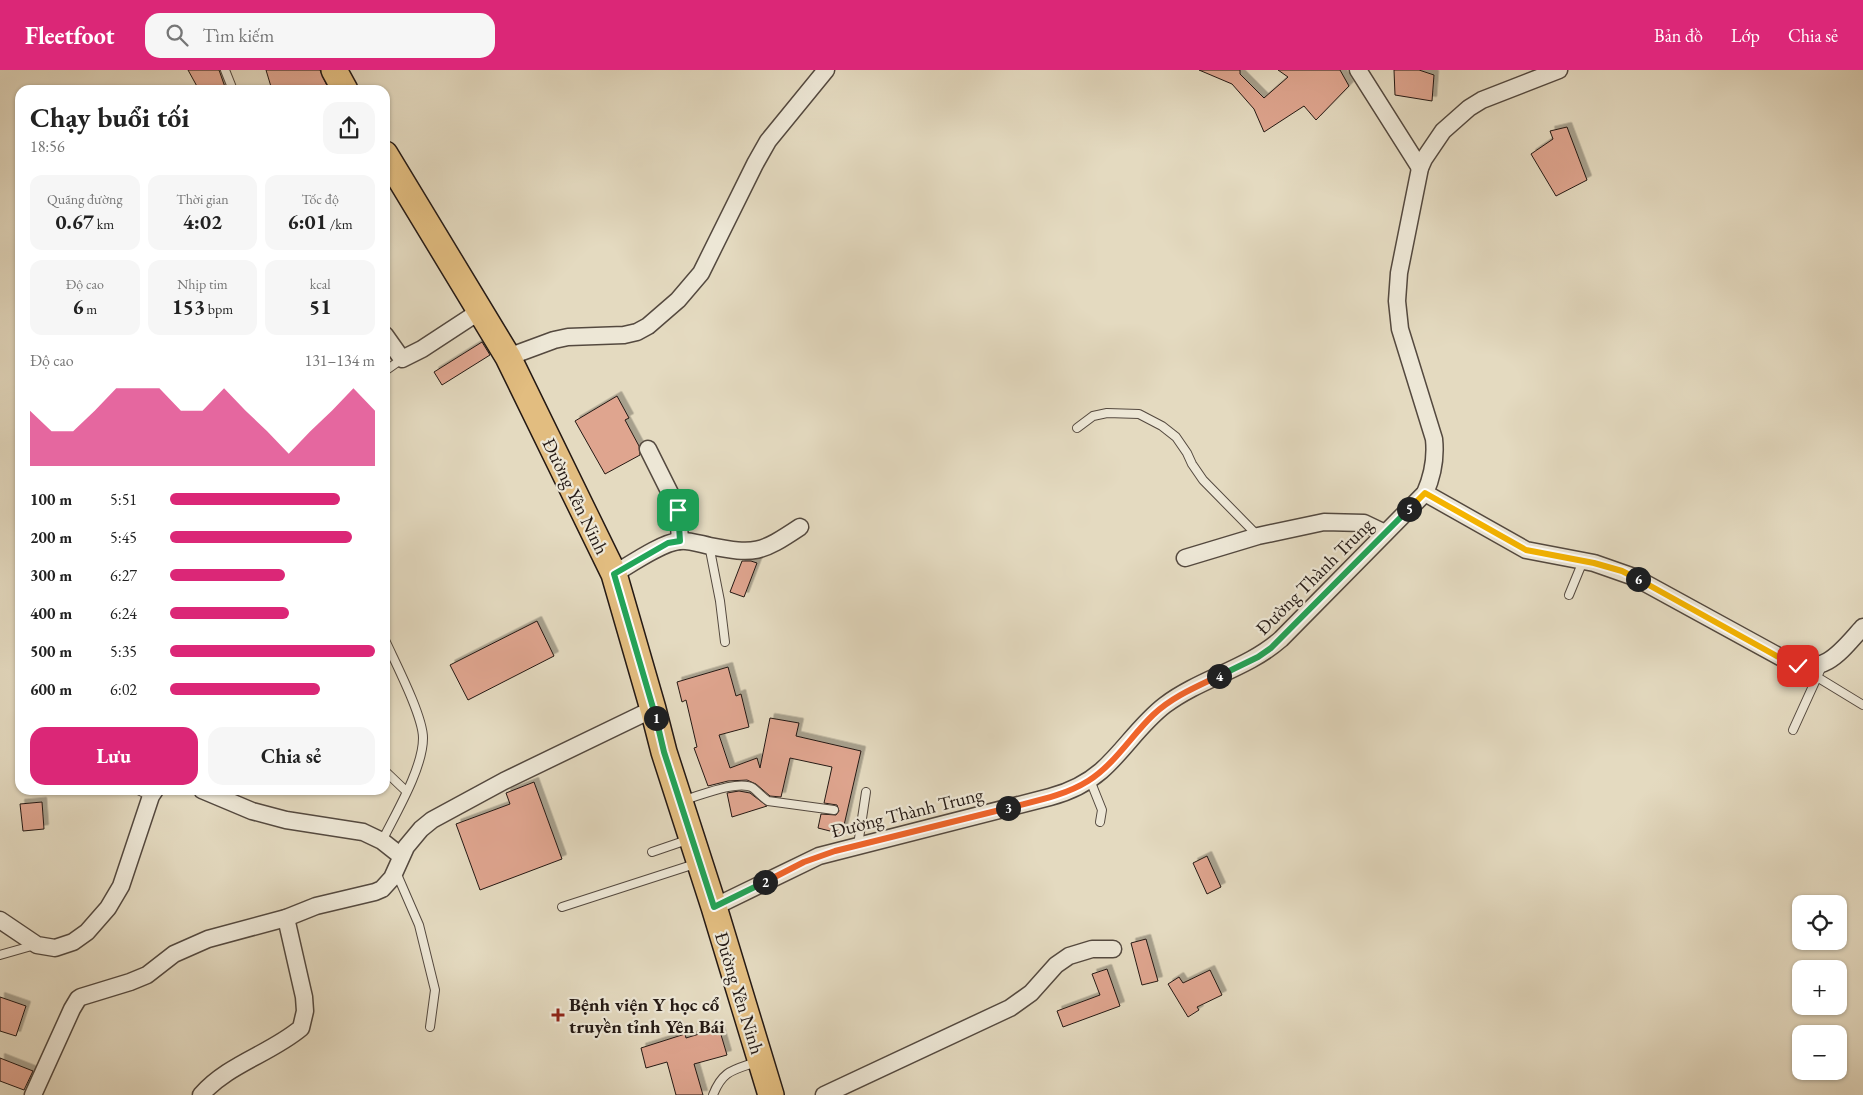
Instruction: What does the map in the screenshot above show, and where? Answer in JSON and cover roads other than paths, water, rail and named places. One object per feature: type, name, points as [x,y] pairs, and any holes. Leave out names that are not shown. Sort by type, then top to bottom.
[{"type":"main road","points":[[334,70],[342,85]]},
{"type":"main road","name":"Đường Yên Ninh","points":[[390,162],[508,358],[614,574],[664,752],[714,907],[771,1095]]},
{"type":"street","points":[[508,358],[554,340],[568,337],[624,335],[637,332],[648,326],[678,300],[701,273],[768,141],[826,70]]},
{"type":"street","points":[[1358,70],[1420,168]]},
{"type":"street","name":"Đường Thành Trung","points":[[714,907],[804,862],[835,851],[1066,793],[1102,771],[1153,716],[1172,700],[1258,657],[1271,648],[1425,493],[1433,472],[1434,439],[1400,330],[1397,301],[1399,273],[1420,168],[1424,160],[1443,131],[1469,108],[1482,100],[1560,70]]},
{"type":"street","points":[[390,342],[402,359],[480,311]]},
{"type":"street","points":[[648,449],[676,505],[680,541]]},
{"type":"street","points":[[1425,493],[1526,550],[1609,566],[1634,577],[1791,664],[1820,670],[1839,654],[1863,627]]},
{"type":"street","points":[[1185,558],[1258,536],[1324,522],[1364,523],[1385,533]]},
{"type":"street","points":[[614,574],[668,543],[680,541],[745,552],[760,550],[774,544],[800,527]]},
{"type":"street","points":[[33,1095],[78,999],[147,975],[174,954],[202,942],[286,918],[316,906],[375,892],[387,884],[398,863],[421,829],[444,812],[653,709]]},
{"type":"street","points":[[0,920],[37,945],[55,948],[73,942],[87,932],[108,908],[121,886],[147,795]]},
{"type":"street","points":[[214,795],[269,816],[363,832],[382,841],[398,863]]},
{"type":"street","points":[[201,1095],[223,1074],[277,1044],[301,1028],[305,1011],[304,996],[286,918]]},
{"type":"street","points":[[824,1095],[1010,1008],[1031,993],[1056,965],[1069,956],[1092,949],[1113,949]]},
{"type":"lane","points":[[225,70],[230,85]]},
{"type":"lane","points":[[390,367],[402,359]]},
{"type":"lane","points":[[1077,428],[1093,416],[1107,413],[1139,414],[1162,426],[1176,437],[1203,480],[1258,536]]},
{"type":"lane","points":[[709,545],[720,601],[725,642]]},
{"type":"lane","points":[[1569,594],[1583,561]]},
{"type":"lane","points":[[382,841],[422,753],[423,735],[417,714],[390,652]]},
{"type":"lane","points":[[1793,730],[1820,670],[1863,705]]},
{"type":"lane","points":[[390,776],[406,791]]},
{"type":"lane","points":[[1090,780],[1102,810],[1100,822]]},
{"type":"lane","points":[[680,802],[739,785],[752,788],[768,801],[834,810]]},
{"type":"lane","points":[[858,845],[866,792]]},
{"type":"lane","points":[[652,852],[692,838]]},
{"type":"lane","points":[[398,863],[419,925],[436,990],[430,1027]]},
{"type":"lane","points":[[562,907],[700,863]]},
{"type":"lane","points":[[0,955],[37,945]]},
{"type":"lane","points":[[713,1095],[718,1082],[732,1070],[761,1061]]},
{"type":"place","name":"Bệnh viện Y học cổ truyền tỉnh Yên Bái","points":[[558,1015]]}]
